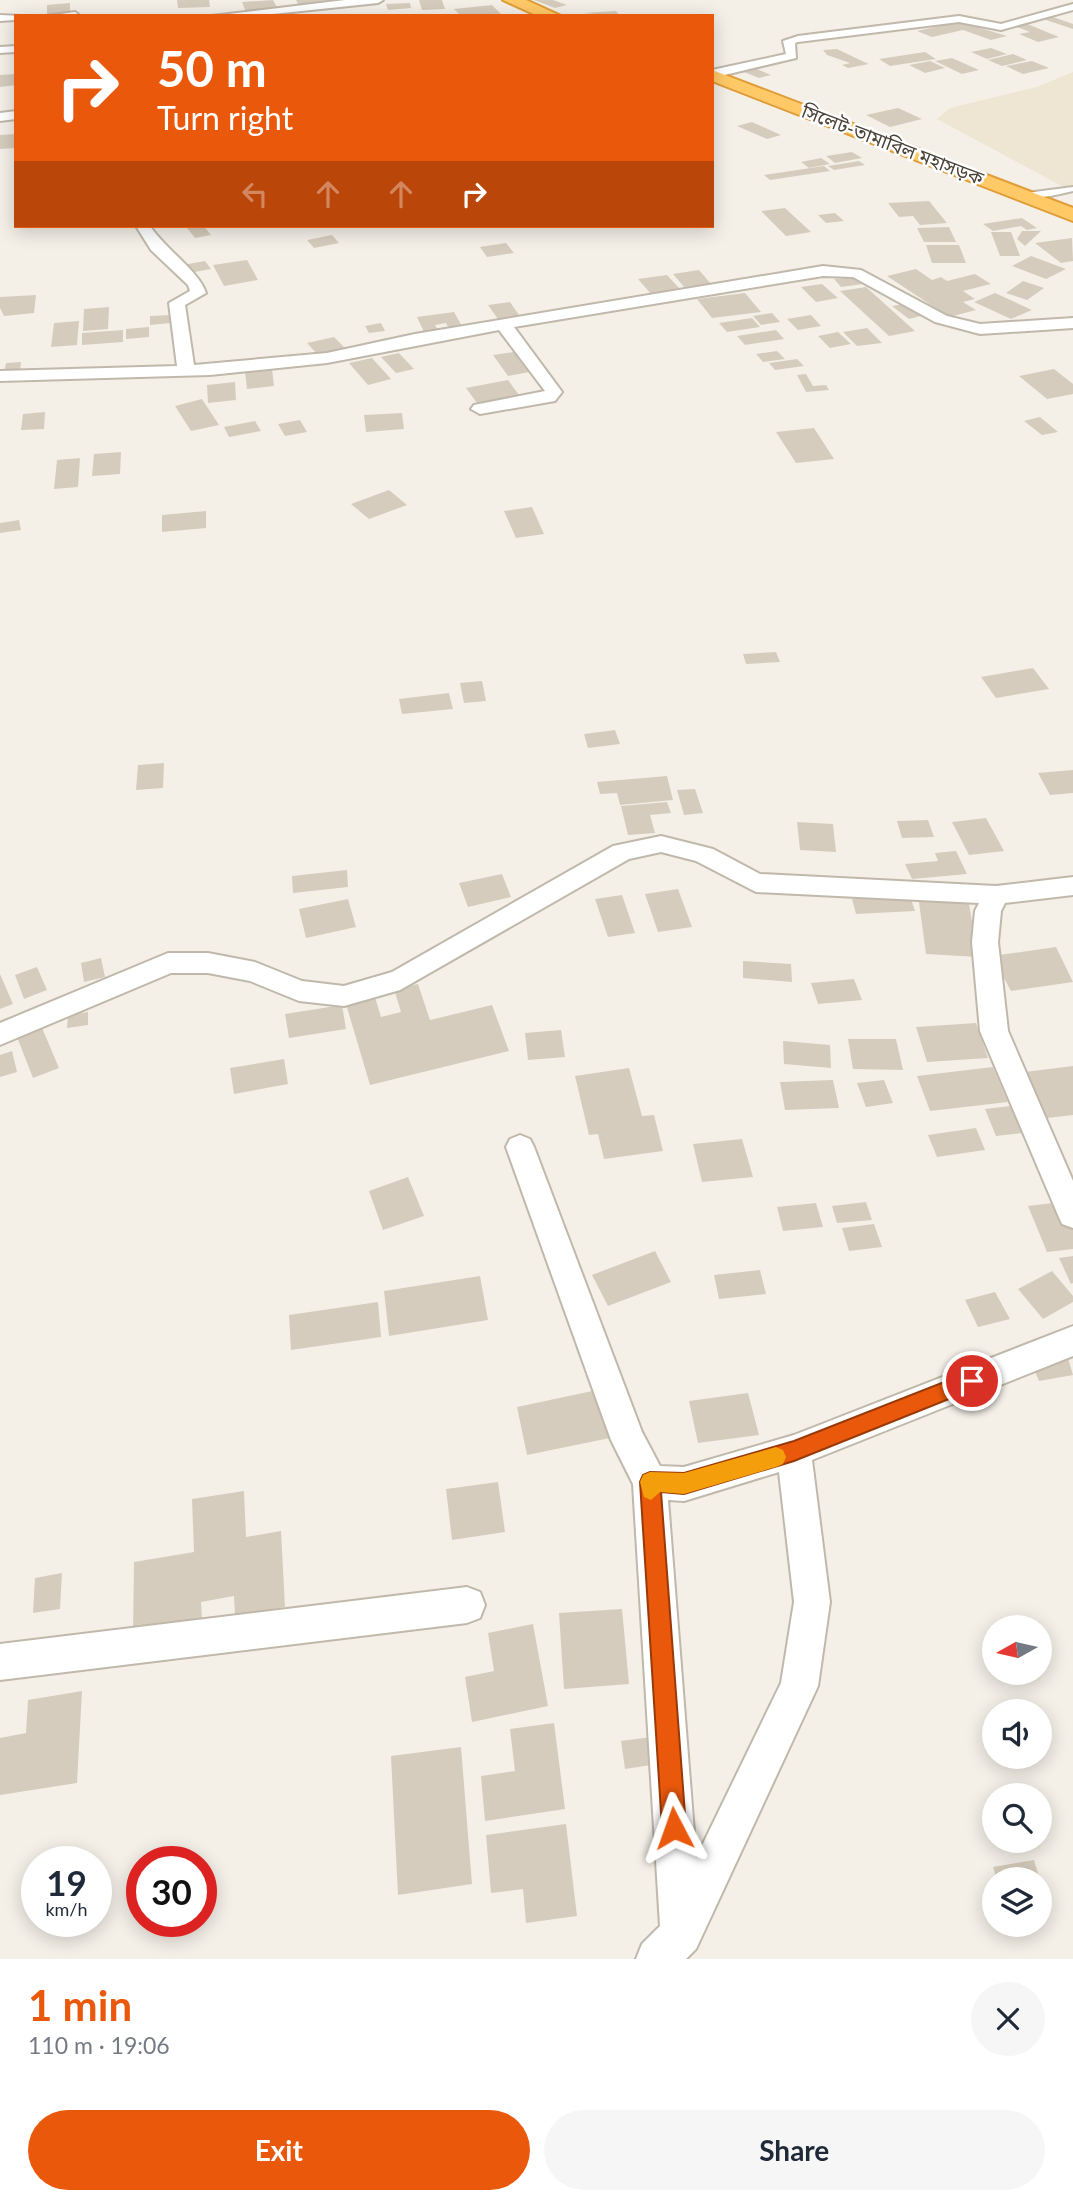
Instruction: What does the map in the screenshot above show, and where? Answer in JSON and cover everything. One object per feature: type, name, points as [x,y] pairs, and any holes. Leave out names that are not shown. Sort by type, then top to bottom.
[{"type":"highway","points":[[511,0],[548,14]]},
{"type":"highway","name":"সিলেট-তামাবিল মহাসড়ক","points":[[714,75],[1073,215]]},
{"type":"street","points":[[236,14],[378,0]]},
{"type":"street","points":[[714,74],[792,56],[789,41],[797,39],[960,19],[1001,27],[1073,7]]},
{"type":"street","points":[[143,228],[156,247],[195,283],[198,293],[177,303],[186,370]]},
{"type":"street","points":[[0,376],[186,370],[327,358],[503,324],[823,271],[856,273],[942,319],[981,329],[1073,323]]},
{"type":"street","points":[[480,409],[549,397],[554,392],[551,384],[503,324]]},
{"type":"street","points":[[0,1034],[168,963],[208,963],[255,972],[299,991],[344,996],[389,983],[493,928],[622,852],[661,844],[704,855],[756,883],[996,895],[1073,886]]},
{"type":"street","points":[[996,895],[988,911],[985,942],[995,1031],[1073,1215]]},
{"type":"street","points":[[520,1147],[628,1440],[650,1482],[669,1947]]},
{"type":"street","points":[[650,1482],[684,1483],[794,1451],[1073,1341]]},
{"type":"street","points":[[669,1947],[799,1686],[812,1602],[794,1451]]},
{"type":"street","points":[[0,1662],[467,1605]]},
{"type":"lane","points":[[1023,194],[1048,194],[1073,189]]},
{"type":"shaded area","points":[[1073,72],[1073,192],[937,119],[950,108],[1037,87]]},
{"type":"building","points":[[177,0],[209,0],[210,7],[178,8]]},
{"type":"building","points":[[273,0],[278,9],[246,12],[242,2]]},
{"type":"building","points":[[296,0],[331,0],[333,4],[299,6]]},
{"type":"building","points":[[419,0],[442,0],[445,9],[422,10]]},
{"type":"building","points":[[534,0],[553,0],[567,5],[555,8]]},
{"type":"building","points":[[70,3],[70,13],[47,14],[47,5]]},
{"type":"building","points":[[410,3],[411,8],[388,10],[386,4]]},
{"type":"building","points":[[492,5],[501,14],[459,14],[454,9]]},
{"type":"building","points":[[616,11],[618,14],[595,14],[583,13]]},
{"type":"building","points":[[1053,17],[1073,24],[1073,29],[1043,19]]},
{"type":"building","points":[[962,21],[1007,36],[991,40],[963,30],[932,37],[917,31]]},
{"type":"building","points":[[1025,23],[1059,37],[1038,42],[1019,34],[1030,32],[1015,26]]},
{"type":"building","points":[[991,48],[1007,54],[987,59],[971,52]]},
{"type":"building","points":[[837,49],[869,64],[848,68],[842,65],[850,63],[827,55],[823,50]]},
{"type":"building","points":[[925,52],[936,59],[890,66],[879,59]]},
{"type":"building","points":[[1013,54],[1027,60],[1002,66],[988,60]]},
{"type":"building","points":[[952,58],[979,70],[962,74],[935,61]]},
{"type":"building","points":[[930,61],[945,68],[925,73],[909,65]]},
{"type":"building","points":[[1032,61],[1049,68],[1023,74],[1006,66]]},
{"type":"building","points":[[752,67],[771,75],[759,78],[739,70]]},
{"type":"building","points":[[14,74],[14,85],[0,87],[0,75]]},
{"type":"building","points":[[898,108],[922,119],[890,127],[866,115]]},
{"type":"building","points":[[752,122],[781,135],[767,139],[737,126]]},
{"type":"building","points":[[14,134],[14,148],[0,149],[0,135]]},
{"type":"building","points":[[852,152],[862,158],[835,163],[826,156]]},
{"type":"building","points":[[821,158],[830,164],[809,168],[801,162]]},
{"type":"building","points":[[859,161],[865,165],[834,170],[828,166]]},
{"type":"building","points":[[824,166],[830,171],[770,180],[764,175]]},
{"type":"building","points":[[929,201],[947,223],[920,225],[913,216],[899,217],[888,203]]},
{"type":"building","points":[[785,208],[811,232],[786,236],[761,211]]},
{"type":"building","points":[[835,213],[844,221],[826,223],[818,215]]},
{"type":"building","points":[[1022,218],[1037,228],[1027,230],[1021,226],[993,231],[983,224]]},
{"type":"building","points":[[949,227],[956,242],[924,242],[917,228]]},
{"type":"building","points":[[187,228],[206,228],[211,235],[195,238]]},
{"type":"building","points":[[1022,231],[1041,231],[1025,246],[1017,239]]},
{"type":"building","points":[[991,232],[1011,232],[1020,256],[1000,256]]},
{"type":"building","points":[[332,235],[339,243],[314,248],[307,240]]},
{"type":"building","points":[[1072,238],[1073,261],[1061,263],[1035,243]]},
{"type":"building","points":[[506,243],[514,253],[487,257],[480,247]]},
{"type":"building","points":[[926,245],[959,245],[966,263],[932,263]]},
{"type":"building","points":[[1031,256],[1066,269],[1046,279],[1012,266]]},
{"type":"building","points":[[247,260],[258,280],[224,286],[213,265]]},
{"type":"building","points":[[205,261],[211,269],[189,273],[183,265]]},
{"type":"building","points":[[916,269],[932,280],[941,277],[947,281],[975,274],[991,284],[963,291],[975,299],[963,302],[976,310],[949,317],[887,276]]},
{"type":"building","points":[[699,270],[711,284],[685,288],[673,274]]},
{"type":"building","points":[[667,275],[680,289],[651,294],[638,279]]},
{"type":"building","points":[[857,277],[863,284],[841,287],[834,279]]},
{"type":"building","points":[[1023,281],[1044,288],[1027,300],[1006,293]]},
{"type":"building","points":[[822,284],[838,298],[816,302],[801,287]]},
{"type":"building","points":[[866,287],[915,331],[889,336],[840,291]]},
{"type":"building","points":[[745,293],[761,312],[712,318],[697,299]]},
{"type":"building","points":[[995,293],[1032,310],[1011,319],[974,302]]},
{"type":"building","points":[[36,295],[34,313],[4,316],[0,308],[0,297]]},
{"type":"building","points":[[510,302],[521,318],[500,322],[488,305]]},
{"type":"building","points":[[905,304],[921,316],[909,319],[892,306]]},
{"type":"building","points":[[109,307],[108,329],[83,331],[84,309]]},
{"type":"building","points":[[454,312],[463,328],[450,330],[446,323],[435,325],[439,332],[425,334],[417,317]]},
{"type":"building","points":[[772,313],[780,322],[761,325],[753,316]]},
{"type":"building","points":[[171,315],[171,323],[150,325],[150,316]]},
{"type":"building","points":[[811,315],[821,326],[798,330],[787,319]]},
{"type":"building","points":[[752,318],[760,327],[727,332],[719,323]]},
{"type":"building","points":[[79,321],[77,345],[51,347],[54,323]]},
{"type":"building","points":[[381,323],[385,331],[369,333],[365,326]]},
{"type":"building","points":[[149,327],[149,337],[126,339],[126,329]]},
{"type":"building","points":[[867,328],[882,343],[857,346],[843,332]]},
{"type":"building","points":[[123,330],[123,342],[82,345],[82,333]]},
{"type":"building","points":[[776,330],[784,339],[745,345],[737,336]]},
{"type":"building","points":[[838,332],[851,344],[830,348],[818,336]]},
{"type":"building","points":[[334,337],[346,349],[319,356],[307,343]]},
{"type":"building","points":[[520,351],[535,371],[508,376],[493,355]]},
{"type":"building","points":[[777,351],[785,359],[763,362],[756,354]]},
{"type":"building","points":[[399,353],[414,369],[396,373],[381,357]]},
{"type":"building","points":[[372,358],[391,379],[368,385],[349,363]]},
{"type":"building","points":[[797,359],[804,366],[775,370],[769,363]]},
{"type":"building","points":[[21,362],[20,372],[4,373],[6,363]]},
{"type":"building","points":[[272,369],[274,386],[247,389],[245,372]]},
{"type":"building","points":[[1054,369],[1073,384],[1073,394],[1047,399],[1019,376]]},
{"type":"building","points":[[806,374],[813,386],[826,385],[829,390],[806,392],[797,375]]},
{"type":"building","points":[[508,380],[519,395],[477,403],[466,388]]},
{"type":"building","points":[[235,382],[236,400],[208,403],[207,385]]},
{"type":"building","points":[[202,399],[219,425],[191,431],[175,406]]},
{"type":"building","points":[[45,412],[44,429],[21,430],[23,414]]},
{"type":"building","points":[[402,413],[404,429],[366,432],[364,415]]},
{"type":"building","points":[[1040,417],[1058,432],[1042,435],[1024,421]]},
{"type":"building","points":[[300,420],[307,432],[285,436],[278,424]]},
{"type":"building","points":[[255,421],[261,431],[229,437],[224,427]]},
{"type":"building","points":[[814,428],[834,459],[796,463],[776,432]]},
{"type":"building","points":[[121,452],[120,474],[92,476],[94,454]]},
{"type":"building","points":[[80,458],[78,487],[54,489],[57,460]]},
{"type":"building","points":[[389,490],[407,505],[369,519],[351,504]]},
{"type":"building","points":[[532,507],[544,534],[516,538],[504,511]]},
{"type":"building","points":[[206,511],[206,528],[162,532],[162,515]]},
{"type":"building","points":[[19,520],[21,530],[0,533],[0,523]]},
{"type":"building","points":[[776,652],[780,662],[746,664],[743,654]]},
{"type":"building","points":[[1033,668],[1049,689],[996,698],[981,677]]},
{"type":"building","points":[[482,681],[486,701],[464,703],[460,683]]},
{"type":"building","points":[[449,693],[453,709],[402,714],[399,699]]},
{"type":"building","points":[[615,730],[620,744],[588,748],[584,734]]},
{"type":"building","points":[[164,763],[163,788],[136,790],[138,765]]},
{"type":"building","points":[[1073,770],[1073,793],[1050,795],[1038,773]]},
{"type":"building","points":[[667,776],[673,800],[620,805],[617,793],[600,794],[597,782]]},
{"type":"building","points":[[695,789],[703,813],[684,815],[677,790]]},
{"type":"building","points":[[667,802],[671,813],[650,815],[655,833],[628,835],[621,806]]},
{"type":"building","points":[[986,818],[1004,851],[969,855],[952,822]]},
{"type":"building","points":[[928,820],[934,837],[902,838],[897,821]]},
{"type":"building","points":[[797,822],[833,824],[836,852],[800,850]]},
{"type":"building","points":[[956,851],[967,874],[912,879],[905,864],[938,861],[935,853]]},
{"type":"building","points":[[347,870],[348,887],[293,893],[292,876]]},
{"type":"building","points":[[502,874],[511,897],[468,907],[459,883]]},
{"type":"building","points":[[678,889],[692,927],[658,932],[645,894]]},
{"type":"building","points":[[622,895],[635,933],[608,937],[595,899]]},
{"type":"building","points":[[918,895],[968,898],[978,957],[926,954]]},
{"type":"building","points":[[910,896],[915,911],[856,914],[852,899]]},
{"type":"building","points":[[348,899],[356,927],[306,938],[299,909]]},
{"type":"building","points":[[1056,947],[1073,982],[1011,991],[992,956]]},
{"type":"building","points":[[101,958],[105,977],[84,982],[81,963]]},
{"type":"building","points":[[743,961],[791,964],[792,982],[743,978]]},
{"type":"building","points":[[37,967],[47,990],[24,999],[15,975]]},
{"type":"building","points":[[0,974],[13,1004],[0,1009]]},
{"type":"building","points":[[854,979],[862,1000],[818,1004],[811,983]]},
{"type":"building","points":[[418,984],[430,1020],[492,1005],[509,1051],[370,1085],[346,1004],[375,997],[381,1017],[401,1012],[394,989]]},
{"type":"building","points":[[342,1005],[346,1029],[289,1038],[285,1014]]},
{"type":"building","points":[[88,1012],[88,1025],[67,1028],[68,1015]]},
{"type":"building","points":[[40,1023],[59,1068],[33,1078],[15,1032]]},
{"type":"building","points":[[976,1023],[988,1058],[927,1062],[916,1027]]},
{"type":"building","points":[[561,1030],[565,1057],[528,1060],[525,1033]]},
{"type":"building","points":[[848,1039],[896,1039],[903,1070],[853,1069]]},
{"type":"building","points":[[783,1041],[830,1045],[831,1068],[784,1064]]},
{"type":"building","points":[[12,1051],[17,1072],[0,1077],[0,1055]]},
{"type":"building","points":[[284,1059],[288,1084],[234,1094],[230,1068]]},
{"type":"building","points":[[1073,1066],[1073,1115],[1047,1118],[1025,1072]]},
{"type":"building","points":[[993,1067],[1008,1102],[930,1111],[917,1076]]},
{"type":"building","points":[[629,1068],[642,1116],[654,1115],[663,1151],[604,1159],[598,1134],[589,1135],[575,1076]]},
{"type":"building","points":[[833,1080],[839,1108],[785,1110],[780,1082]]},
{"type":"building","points":[[884,1080],[893,1103],[866,1107],[857,1083]]},
{"type":"building","points":[[1010,1106],[1022,1133],[996,1136],[985,1109]]},
{"type":"building","points":[[976,1128],[985,1150],[937,1157],[928,1135]]},
{"type":"building","points":[[742,1139],[753,1177],[702,1182],[693,1144]]},
{"type":"building","points":[[408,1177],[424,1216],[383,1230],[369,1191]]},
{"type":"building","points":[[866,1202],[872,1220],[837,1223],[832,1206]]},
{"type":"building","points":[[1061,1202],[1073,1230],[1073,1249],[1047,1252],[1028,1206]]},
{"type":"building","points":[[816,1203],[823,1227],[783,1231],[777,1207]]},
{"type":"building","points":[[874,1224],[882,1247],[849,1251],[842,1228]]},
{"type":"building","points":[[655,1251],[671,1282],[608,1306],[592,1275]]},
{"type":"building","points":[[1073,1256],[1073,1283],[1071,1284],[1059,1258]]},
{"type":"building","points":[[760,1270],[766,1294],[719,1299],[714,1275]]},
{"type":"building","points":[[1052,1271],[1073,1296],[1073,1302],[1043,1319],[1018,1289]]},
{"type":"building","points":[[480,1276],[488,1320],[389,1336],[384,1291]]},
{"type":"building","points":[[995,1292],[1010,1319],[978,1327],[965,1300]]},
{"type":"building","points":[[378,1302],[381,1337],[291,1350],[289,1315]]},
{"type":"building","points":[[1067,1355],[1073,1375],[1039,1381],[1031,1362]]},
{"type":"building","points":[[597,1390],[610,1438],[527,1455],[517,1407]]},
{"type":"building","points":[[748,1393],[759,1435],[698,1443],[689,1401]]},
{"type":"building","points":[[498,1482],[505,1532],[452,1540],[446,1489]]},
{"type":"building","points":[[244,1491],[246,1537],[281,1531],[285,1607],[235,1616],[234,1596],[201,1602],[202,1620],[133,1632],[134,1562],[194,1552],[192,1499]]},
{"type":"building","points":[[62,1573],[60,1609],[33,1613],[35,1578]]},
{"type":"building","points":[[622,1609],[629,1684],[564,1689],[559,1613]]},
{"type":"building","points":[[533,1624],[548,1706],[472,1722],[465,1677],[494,1671],[488,1633]]},
{"type":"building","points":[[82,1691],[77,1783],[0,1795],[0,1738],[26,1733],[28,1700]]},
{"type":"building","points":[[554,1723],[565,1809],[485,1821],[481,1776],[515,1771],[510,1729]]},
{"type":"building","points":[[659,1736],[664,1763],[625,1769],[621,1741]]},
{"type":"building","points":[[461,1747],[472,1884],[398,1895],[391,1756]]},
{"type":"building","points":[[566,1824],[577,1916],[526,1923],[523,1889],[491,1893],[486,1835]]},
{"type":"building","points":[[1034,1860],[1036,1867],[993,1867]]},
{"type":"slow traffic","points":[[651,1490],[650,1482],[684,1483],[776,1457]]},
{"type":"route","points":[[674,1828],[650,1482],[684,1483],[794,1451],[972,1381]]}]
